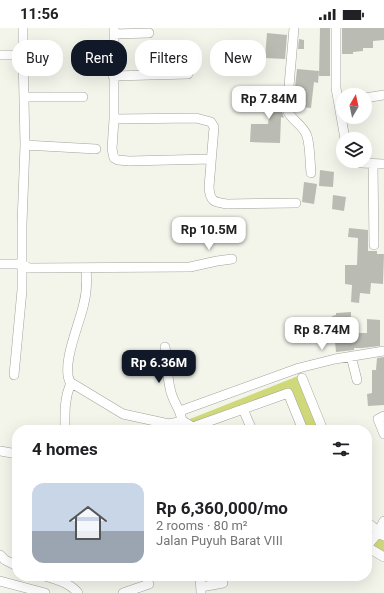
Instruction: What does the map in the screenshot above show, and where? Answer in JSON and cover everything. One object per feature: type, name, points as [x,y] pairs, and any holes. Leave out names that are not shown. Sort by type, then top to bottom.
[{"type":"street","points":[[23,28],[23,40]]},
{"type":"street","points":[[294,28],[288,112],[301,125],[307,136],[311,173]]},
{"type":"street","points":[[336,28],[336,88]]},
{"type":"street","points":[[114,31],[150,33]]},
{"type":"street","points":[[0,55],[12,55]]},
{"type":"street","points":[[14,375],[22,290],[22,224],[25,145],[24,76]]},
{"type":"street","points":[[113,76],[114,158],[118,160],[211,159]]},
{"type":"street","points":[[372,97],[384,95]]},
{"type":"street","points":[[25,97],[83,97]]},
{"type":"street","points":[[114,119],[205,119],[211,122],[214,127],[210,195],[212,200],[217,203],[227,204],[296,203]]},
{"type":"street","points":[[25,145],[96,149]]},
{"type":"street","points":[[374,245],[373,164],[384,164]]},
{"type":"street","points":[[0,264],[22,264],[29,268],[190,267],[232,259]]},
{"type":"street","points":[[86,268],[87,288],[69,358],[67,376],[71,383],[123,414],[176,425]]},
{"type":"street","points":[[165,347],[170,391],[180,411],[182,425]]},
{"type":"street","points":[[180,411],[299,368],[335,359],[384,351]]},
{"type":"street","points":[[351,356],[357,380]]},
{"type":"street","points":[[302,378],[321,425]]},
{"type":"street","points":[[65,425],[66,393],[71,383]]},
{"type":"street","points":[[204,425],[288,393],[302,425]]},
{"type":"street","points":[[244,409],[250,425]]},
{"type":"street","points":[[384,416],[378,419],[384,434]]},
{"type":"street","points":[[0,451],[12,453]]},
{"type":"street","points":[[372,542],[379,534],[384,521]]},
{"type":"street","points":[[372,549],[384,557]]},
{"type":"street","points":[[0,555],[12,564]]},
{"type":"street","points":[[0,581],[45,593]]},
{"type":"street","points":[[60,581],[74,588],[78,593]]},
{"type":"street","points":[[201,590],[223,583]]},
{"type":"street","points":[[123,593],[149,584]]},
{"type":"shaded area","points":[[298,376],[318,425],[305,425],[290,389],[197,425],[192,425],[190,419]]},
{"type":"shaded area","points":[[372,532],[384,540],[384,553],[372,545]]},
{"type":"building","points":[[320,28],[330,28],[330,76],[319,76]]},
{"type":"building","points":[[342,28],[384,28],[384,40],[373,41],[373,48],[363,48],[363,51],[353,52],[353,54],[342,54]]},
{"type":"building","points":[[267,33],[287,35],[285,59],[266,58]]},
{"type":"building","points":[[299,39],[304,40],[304,49],[298,49]]},
{"type":"building","points":[[297,69],[319,71],[318,83],[314,82],[311,108],[293,106]]},
{"type":"building","points":[[261,91],[282,93],[281,109],[284,118],[281,117],[280,143],[250,142],[251,124],[268,124],[270,108],[260,107]]},
{"type":"building","points":[[320,170],[334,172],[333,187],[319,186]]},
{"type":"building","points":[[304,182],[317,184],[314,204],[302,202]]},
{"type":"building","points":[[333,195],[346,197],[344,211],[332,209]]},
{"type":"building","points":[[349,228],[368,230],[368,251],[377,251],[377,254],[384,254],[383,284],[371,283],[370,294],[360,293],[359,303],[351,302],[352,285],[345,284],[345,265],[357,265],[358,238],[348,237]]},
{"type":"building","points":[[351,312],[351,329],[353,328],[353,333],[367,333],[367,319],[380,320],[380,346],[354,348],[354,350],[336,352],[335,342],[313,337],[316,325],[332,329],[332,316],[336,315],[336,313]]},
{"type":"building","points":[[384,357],[384,405],[368,406],[367,394],[372,393],[372,370],[376,370],[377,358]]}]
